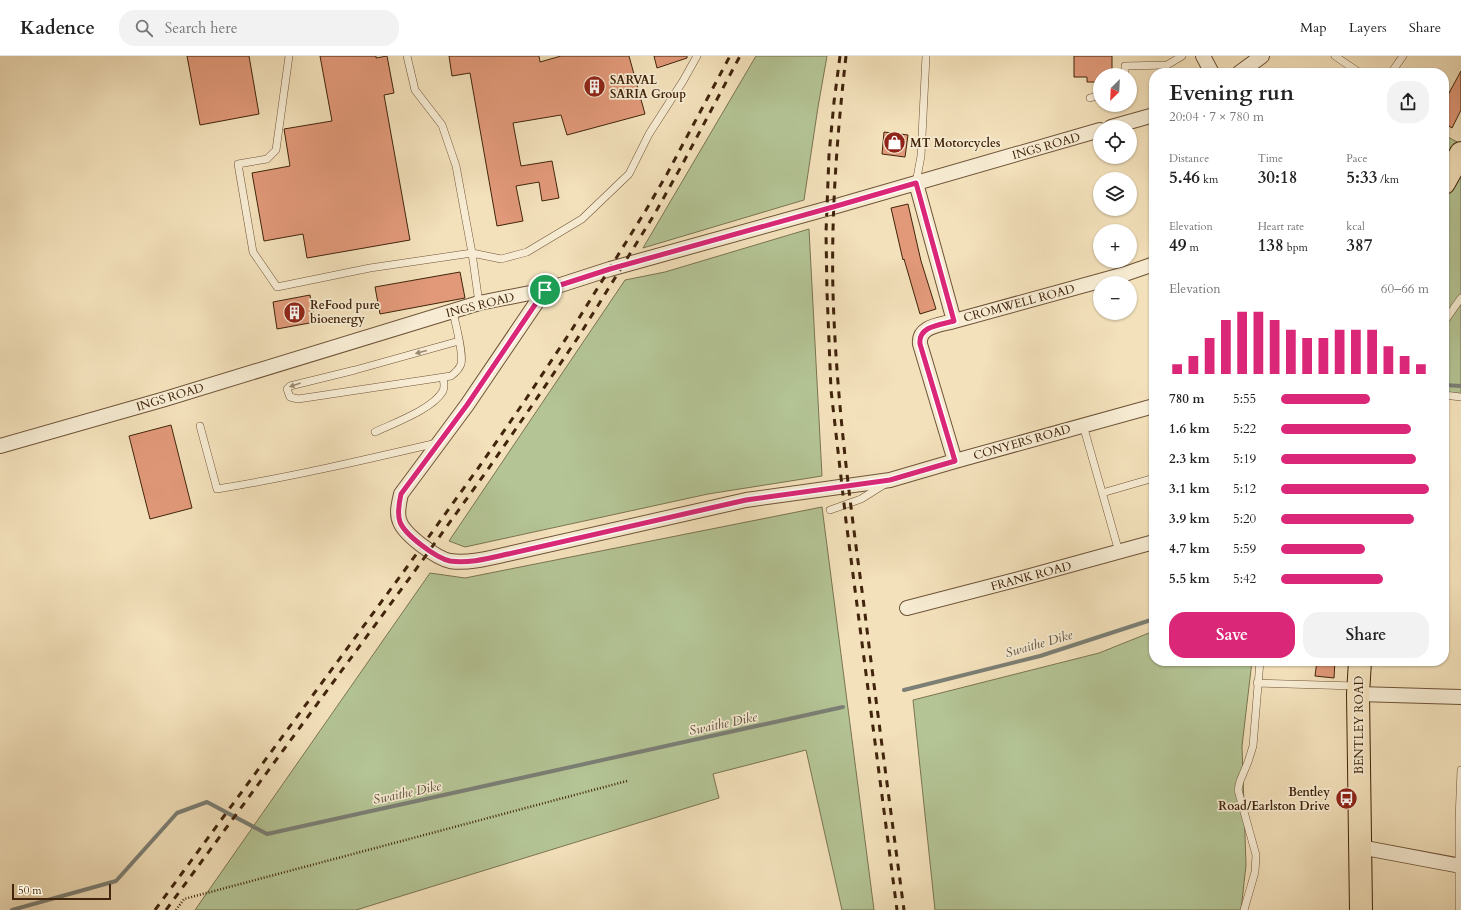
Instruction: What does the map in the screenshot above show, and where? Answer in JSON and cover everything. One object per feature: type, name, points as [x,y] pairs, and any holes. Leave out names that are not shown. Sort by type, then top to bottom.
[{"type":"highway","points":[[1449,174],[1461,153]]},
{"type":"highway","name":"BENTLEY ROAD","points":[[1360,666],[1358,690],[1361,910]]},
{"type":"street","points":[[1203,56],[1209,68]]},
{"type":"street","points":[[1246,68],[1262,56]]},
{"type":"street","points":[[1136,120],[1149,116]]},
{"type":"street","name":"INGS ROAD","points":[[0,446],[165,399],[479,303],[545,290],[610,269],[1093,132]]},
{"type":"street","points":[[916,183],[954,321]]},
{"type":"street","name":"CROMWELL ROAD","points":[[955,461],[920,344],[919,339],[923,331],[928,328],[1110,278],[1149,266]]},
{"type":"street","name":"CONYERS ROAD","points":[[545,290],[467,405],[401,494],[398,505],[400,521],[410,537],[442,558],[451,561],[473,560],[508,554],[746,500],[890,480],[1149,407]]},
{"type":"street","name":"FRANK ROAD","points":[[907,608],[1149,543]]},
{"type":"street","points":[[1358,690],[1461,697]]},
{"type":"street","points":[[1360,847],[1460,866]]},
{"type":"lane","points":[[289,56],[276,150],[267,159],[238,164],[253,252],[277,287],[370,268],[472,254],[501,259],[527,252],[582,219],[629,174],[649,134],[697,56]]},
{"type":"lane","points":[[407,56],[415,90],[442,125],[456,166],[472,254],[479,303]]},
{"type":"lane","points":[[916,183],[921,156],[926,56]]},
{"type":"lane","points":[[1125,68],[1125,66],[1167,65],[1182,56]]},
{"type":"lane","points":[[1335,56],[1351,68]]},
{"type":"lane","points":[[1395,68],[1403,56]]},
{"type":"lane","points":[[1449,315],[1461,298]]},
{"type":"lane","points":[[453,311],[459,341],[462,356],[458,371],[451,376],[298,399],[290,397],[287,389],[295,384],[355,370],[459,341]]},
{"type":"lane","points":[[376,432],[426,408],[434,402],[445,386],[443,378]]},
{"type":"lane","points":[[1449,396],[1461,397]]},
{"type":"lane","points":[[1083,425],[1119,552]]},
{"type":"lane","points":[[200,426],[217,489],[286,477],[367,460],[439,442]]},
{"type":"lane","points":[[1102,493],[1149,479]]},
{"type":"lane","points":[[830,510],[861,500],[890,480]]},
{"type":"lane","points":[[1244,910],[1255,872],[1256,855],[1238,790],[1253,746],[1259,666]]},
{"type":"lane","points":[[1257,683],[1358,690]]},
{"type":"lane","points":[[1459,910],[1459,806],[1461,770]]},
{"type":"path","points":[[176,910],[184,899],[627,781]]},
{"type":"green space","points":[[756,56],[827,56],[804,200],[643,248]]},
{"type":"green space","points":[[1449,138],[1461,144],[1461,394],[1449,393]]},
{"type":"green space","points":[[809,229],[822,476],[708,494],[465,547],[449,541],[625,280],[665,272]]},
{"type":"green space","points":[[822,507],[874,910],[842,910],[806,750],[713,774],[719,798],[356,910],[195,910],[430,573],[465,578]]},
{"type":"green space","points":[[1149,633],[1149,666],[1251,666],[1242,746],[1246,865],[1241,910],[935,910],[913,700],[1099,653]]},
{"type":"building","points":[[187,56],[249,56],[259,114],[200,125]]},
{"type":"building","points":[[320,56],[376,56],[376,58],[387,56],[394,93],[384,95],[410,240],[307,258],[303,234],[264,241],[252,173],[290,166],[284,129],[332,121]]},
{"type":"building","points":[[449,56],[539,56],[540,62],[561,56],[629,56],[645,114],[567,135],[561,115],[513,123],[521,166],[552,161],[559,198],[542,201],[539,182],[516,186],[523,221],[497,226],[470,73],[452,76]]},
{"type":"building","points":[[654,56],[687,56],[687,58],[657,68]]},
{"type":"building","points":[[1074,56],[1112,56],[1112,68],[1093,68],[1093,82],[1087,82],[1087,77],[1074,77]]},
{"type":"building","points":[[1461,71],[1461,110],[1452,128],[1449,126],[1449,93]]},
{"type":"building","name":"MT Motorcycles","points":[[884,132],[908,135],[905,157],[882,154]]},
{"type":"building","points":[[908,204],[921,261],[936,309],[920,314],[904,259],[903,260],[891,208]]},
{"type":"building","points":[[460,272],[465,298],[380,314],[375,287]]},
{"type":"building","name":"ReFood pure bioenergy","points":[[310,295],[315,322],[277,329],[273,302]]},
{"type":"building","points":[[171,425],[192,508],[150,519],[129,436]]},
{"type":"building","points":[[1316,666],[1335,666],[1334,678],[1315,676]]},
{"type":"waterway","name":"Swaithe Dike","points":[[1449,385],[1461,386]]},
{"type":"waterway","name":"Swaithe Dike","points":[[904,690],[1040,656],[1149,621]]},
{"type":"waterway","name":"Swaithe Dike","points":[[12,910],[116,881],[177,813],[207,802],[267,834],[843,707]]},
{"type":"railway","points":[[155,910],[407,567],[526,399],[571,331],[646,210],[730,56]]},
{"type":"railway","points":[[166,910],[486,472],[579,336],[654,215],[740,56]]},
{"type":"railway","points":[[840,56],[829,155],[826,233],[831,390],[846,521],[897,910]]},
{"type":"railway","points":[[846,56],[837,145],[833,234],[833,293],[837,369],[853,522],[904,910]]},
{"type":"place","name":"SARVAL SARIA Group","points":[[595,87]]},
{"type":"place","name":"MT Motorcycles","points":[[895,143]]},
{"type":"place","name":"ReFood pure bioenergy","points":[[294,312]]},
{"type":"place","name":"Bentley Road/Earlston Drive","points":[[1346,799]]},
{"type":"route","points":[[916,183],[954,321],[928,328],[923,331],[919,339],[955,461],[890,480],[746,500],[508,554],[473,560],[451,561],[442,558],[410,537],[400,521],[398,505],[401,494],[467,405],[545,290],[610,269],[916,183]]}]
